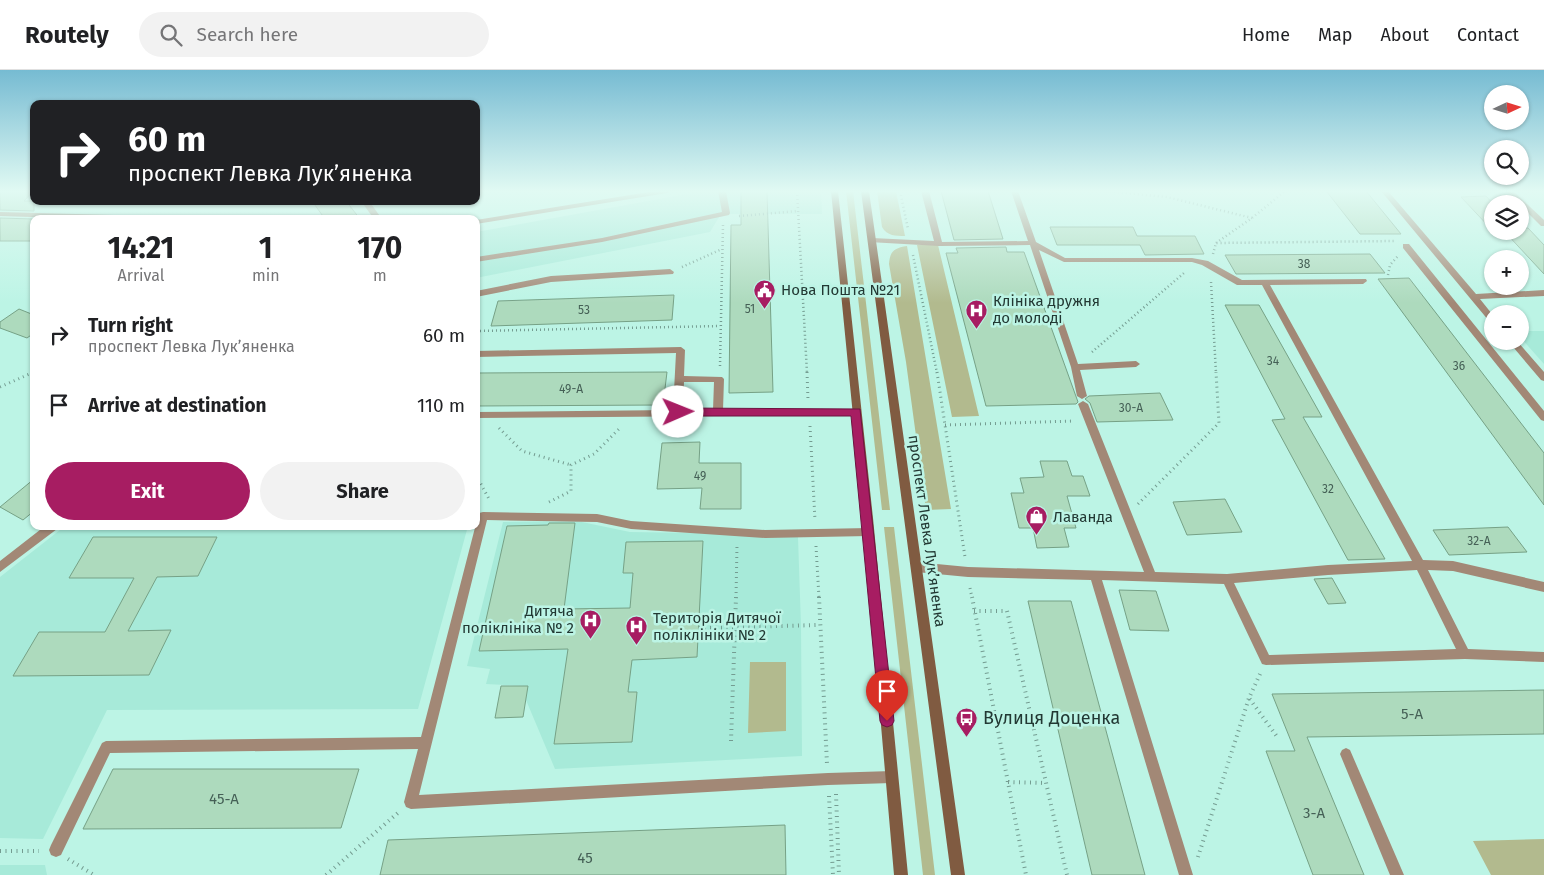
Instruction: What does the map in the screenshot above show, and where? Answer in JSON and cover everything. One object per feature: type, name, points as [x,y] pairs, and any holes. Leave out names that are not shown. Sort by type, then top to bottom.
[{"type":"main road","points":[[838,229],[869,532],[901,875]]},
{"type":"main road","name":"проспект Левка Лукʼяненка","points":[[870,229],[958,875]]},
{"type":"street","points":[[480,259],[661,229]]},
{"type":"street","points":[[935,229],[939,244]]},
{"type":"street","points":[[1028,229],[1075,367],[1082,400],[1151,577]]},
{"type":"street","points":[[1416,229],[1484,309]]},
{"type":"street","points":[[872,240],[939,244],[1033,244],[1064,260],[1198,262],[1210,266],[1240,282],[1363,281]]},
{"type":"street","points":[[1406,246],[1544,418]]},
{"type":"street","points":[[480,293],[551,278],[670,272]]},
{"type":"street","points":[[1264,282],[1420,565],[1465,654]]},
{"type":"street","points":[[1473,296],[1544,293]]},
{"type":"street","points":[[480,354],[681,350],[678,412]]},
{"type":"street","points":[[1520,350],[1544,378]]},
{"type":"street","points":[[1075,367],[1136,364]]},
{"type":"street","points":[[680,379],[719,378],[718,412]]},
{"type":"street","points":[[481,415],[636,412],[856,412]]},
{"type":"street","points":[[480,528],[483,516],[597,518],[631,526],[765,534],[869,532]]},
{"type":"street","points":[[1,565],[48,530]]},
{"type":"street","points":[[479,530],[411,802],[892,777]]},
{"type":"street","points":[[916,568],[968,572],[1227,579],[1328,570],[1420,565],[1453,566],[1544,587]]},
{"type":"street","points":[[1095,576],[1186,875]]},
{"type":"street","points":[[1227,579],[1266,660],[1465,654],[1544,657]]},
{"type":"street","points":[[56,850],[106,747],[425,743]]},
{"type":"street","points":[[1346,754],[1397,875]]},
{"type":"path","points":[[719,378],[723,229]]},
{"type":"path","points":[[907,229],[934,354],[974,611],[1026,875]]},
{"type":"path","points":[[1127,515],[1219,422],[1210,266],[1216,243],[1237,229]]},
{"type":"path","points":[[1216,243],[1390,240],[1406,246],[1390,265],[1388,275]]},
{"type":"path","points":[[670,272],[722,249]]},
{"type":"path","points":[[1075,367],[1198,262]]},
{"type":"path","points":[[480,331],[720,326]]},
{"type":"path","points":[[0,386],[30,374]]},
{"type":"path","points":[[481,415],[522,451],[571,465],[594,454],[636,412]]},
{"type":"path","points":[[945,425],[1090,420]]},
{"type":"path","points":[[542,505],[570,491],[571,465]]},
{"type":"path","points":[[480,482],[489,499],[483,516]]},
{"type":"path","points":[[731,741],[736,627],[737,541]]},
{"type":"path","points":[[974,611],[1007,611],[1067,875]]},
{"type":"path","points":[[699,628],[819,626]]},
{"type":"path","points":[[1195,866],[1249,698],[1266,660]]},
{"type":"path","points":[[1249,698],[1278,738]]},
{"type":"path","points":[[836,779],[839,875]]},
{"type":"path","points":[[1008,782],[1046,783]]},
{"type":"path","points":[[326,875],[411,802]]},
{"type":"path","points":[[0,851],[56,850],[94,875]]},
{"type":"shaded area","points":[[495,229],[712,229],[710,232],[480,277],[480,231]]},
{"type":"shaded area","points":[[850,229],[857,229],[890,510],[882,510]]},
{"type":"shaded area","points":[[883,229],[904,229],[905,236],[895,236]]},
{"type":"shaded area","points":[[917,245],[938,245],[979,416],[952,417]]},
{"type":"shaded area","points":[[907,246],[951,509],[926,510],[906,362],[889,264],[890,256],[894,251]]},
{"type":"shaded area","points":[[1529,331],[1544,331],[1544,364],[1529,347]]},
{"type":"shaded area","name":"Територія Дитячої поліклініки № 2","points":[[577,521],[630,532],[798,537],[802,756],[555,769],[526,700],[528,686],[486,684],[490,669],[467,666],[503,522]]},
{"type":"shaded area","points":[[884,527],[894,527],[935,875],[923,875]]},
{"type":"shaded area","points":[[60,530],[467,530],[418,709],[107,710],[43,839],[0,838],[0,577]]},
{"type":"shaded area","points":[[750,662],[786,662],[786,731],[748,733]]},
{"type":"shaded area","points":[[1544,839],[1544,875],[1491,875],[1473,841]]},
{"type":"shaded area","points":[[0,865],[45,865],[47,875],[0,875]]},
{"type":"building","points":[[0,229],[30,229],[30,241],[0,241]]},
{"type":"building","points":[[731,229],[768,229],[773,392],[729,393]]},
{"type":"building","points":[[951,229],[1000,229],[1003,239],[954,240]]},
{"type":"building","points":[[1051,229],[1134,229],[1137,236],[1195,236],[1204,254],[1145,255],[1140,245],[1057,245]]},
{"type":"building","points":[[1356,229],[1397,229],[1401,234],[1360,234]]},
{"type":"building","points":[[1529,229],[1544,245],[1544,274],[1529,258],[1529,250],[1522,250],[1512,240],[1529,240]]},
{"type":"building","points":[[1006,247],[1007,252],[1024,252],[1078,402],[1076,404],[986,406],[946,253],[958,253],[956,248]]},
{"type":"building","points":[[1370,254],[1385,273],[1236,274],[1225,255]]},
{"type":"building","points":[[1409,278],[1544,453],[1544,505],[1378,279]]},
{"type":"building","points":[[674,295],[672,320],[491,326],[498,301]]},
{"type":"building","points":[[1225,305],[1259,305],[1322,417],[1303,417],[1385,559],[1348,560],[1272,420],[1285,419]]},
{"type":"building","points":[[19,309],[30,313],[30,336],[27,338],[0,328],[0,322]]},
{"type":"building","points":[[667,372],[663,405],[480,406],[480,373]]},
{"type":"building","points":[[1160,393],[1173,420],[1097,422],[1090,403],[1085,399],[1089,396]]},
{"type":"building","points":[[700,442],[699,463],[741,463],[741,509],[700,509],[702,488],[657,489],[662,443]]},
{"type":"building","points":[[1040,461],[1067,461],[1072,476],[1083,476],[1090,496],[1067,496],[1076,528],[1064,528],[1069,547],[1037,548],[1033,528],[1019,528],[1011,493],[1024,493],[1020,478],[1044,477]]},
{"type":"building","points":[[30,482],[30,514],[23,520],[0,507]]},
{"type":"building","points":[[1225,499],[1242,532],[1187,535],[1173,502]]},
{"type":"building","name":"Дитяча поліклініка № 2","points":[[549,523],[575,523],[564,609],[630,608],[633,573],[623,573],[626,542],[703,541],[697,657],[632,660],[628,692],[637,692],[632,742],[554,744],[568,649],[479,651],[507,526],[548,525]]},
{"type":"building","points":[[1508,527],[1527,552],[1449,555],[1433,530]]},
{"type":"building","points":[[93,537],[217,537],[198,576],[157,577],[128,631],[171,630],[149,675],[13,676],[39,632],[105,632],[134,578],[69,578]]},
{"type":"building","points":[[1332,578],[1346,603],[1328,604],[1314,579]]},
{"type":"building","points":[[1119,590],[1156,591],[1169,631],[1130,630]]},
{"type":"building","points":[[1028,601],[1071,601],[1145,875],[1092,875]]},
{"type":"building","points":[[501,686],[528,686],[523,717],[495,718]]},
{"type":"building","points":[[1544,690],[1544,734],[1307,737],[1364,875],[1313,875],[1266,751],[1295,751],[1272,694]]},
{"type":"building","points":[[113,769],[359,769],[341,828],[83,829]]},
{"type":"building","points":[[785,825],[786,875],[380,875],[388,840]]},
{"type":"place","name":"Нова Пошта №21","points":[[765,309]]},
{"type":"place","name":"Клініка дружня до молоді","points":[[977,329]]},
{"type":"place","name":"Лаванда","points":[[1037,536]]},
{"type":"place","name":"Дитяча поліклініка № 2","points":[[590,639]]},
{"type":"place","name":"Територія Дитячої поліклініки № 2","points":[[637,646]]},
{"type":"place","name":"Вулиця Доценка","points":[[967,737]]},
{"type":"route","points":[[678,412],[856,412],[887,721]]}]
